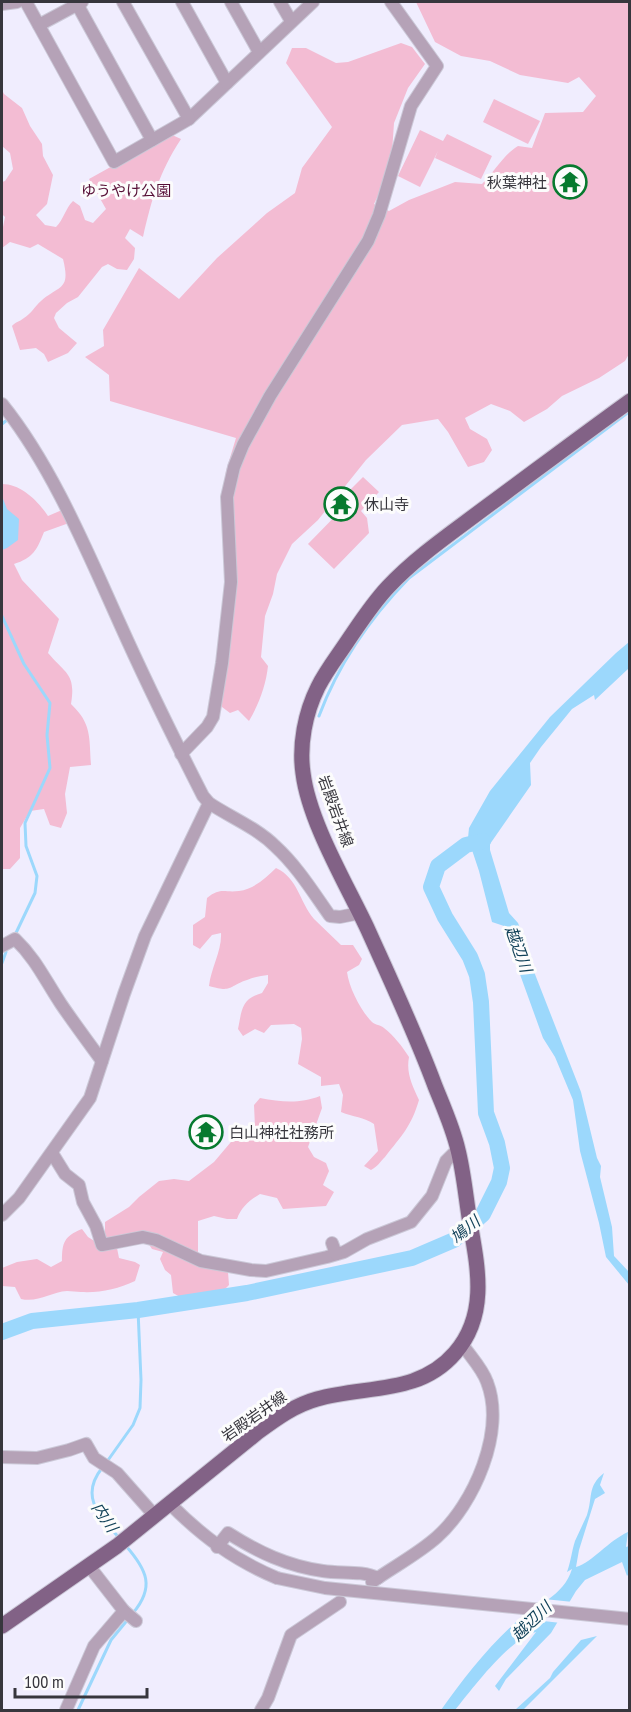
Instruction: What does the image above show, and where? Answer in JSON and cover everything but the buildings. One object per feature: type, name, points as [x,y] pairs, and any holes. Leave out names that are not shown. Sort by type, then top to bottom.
[{"type":"main road","name":"岩殿岩井線","points":[[2,1626],[117,1546],[258,1431],[296,1407],[335,1394],[401,1385],[422,1379],[450,1359],[462,1344],[474,1321],[479,1295],[479,1272],[458,1149],[410,1022],[323,837],[309,798],[303,775],[302,752],[306,720],[316,690],[370,609],[407,569],[630,400]]},
{"type":"street","points":[[2,4],[17,2]]},
{"type":"street","points":[[26,2],[114,162],[189,119],[313,2]]},
{"type":"street","points":[[123,2],[189,119]]},
{"type":"street","points":[[182,2],[227,82]]},
{"type":"street","points":[[231,2],[259,52]]},
{"type":"street","points":[[280,2],[291,21]]},
{"type":"street","points":[[181,754],[207,728],[213,717],[231,582],[227,497],[234,467],[243,445],[270,396],[368,241],[379,215],[411,106],[436,66],[391,2]]},
{"type":"street","points":[[39,26],[79,3],[152,140]]},
{"type":"street","points":[[2,404],[17,423],[80,536],[149,690],[203,796],[209,803],[275,845],[330,915],[340,917],[360,914]]},
{"type":"street","points":[[2,1215],[19,1198],[90,1098],[145,936],[209,803]]},
{"type":"street","points":[[2,946],[15,939],[24,948],[42,970],[60,1002],[102,1061]]},
{"type":"street","points":[[52,1153],[65,1174],[79,1185],[83,1202],[96,1226],[102,1245],[143,1237],[168,1245],[201,1261],[266,1271],[334,1248],[344,1252],[367,1239],[411,1222],[432,1196],[446,1161],[458,1149]]},
{"type":"street","points":[[218,1547],[228,1533],[256,1551],[288,1564],[343,1574],[367,1573],[375,1580],[436,1538],[448,1526],[474,1485],[486,1458],[493,1416],[493,1403],[487,1382],[462,1344]]},
{"type":"street","points":[[2,1457],[37,1458],[63,1452],[86,1443],[94,1458],[117,1473],[154,1516]]},
{"type":"street","points":[[170,1504],[218,1547],[248,1566],[278,1578],[325,1588],[630,1618]]},
{"type":"street","points":[[89,1566],[124,1611],[136,1621]]},
{"type":"street","points":[[261,1710],[268,1698],[291,1635],[340,1602]]},
{"type":"street","points":[[66,1710],[94,1646],[124,1611]]},
{"type":"green space","points":[[416,2],[629,2],[629,354],[625,361],[599,378],[562,396],[547,409],[524,422],[510,411],[491,404],[465,418],[470,429],[487,439],[492,450],[484,462],[468,467],[438,419],[402,425],[366,460],[318,520],[292,544],[277,574],[265,616],[261,657],[268,666],[267,673],[262,694],[249,721],[238,710],[230,713],[222,707],[220,698],[229,631],[222,503],[226,471],[236,438],[110,401],[109,375],[85,357],[104,346],[103,330],[139,268],[179,299],[217,258],[267,213],[295,193],[302,168],[332,127],[286,63],[292,48],[306,48],[336,63],[348,62],[401,43],[412,47],[425,64],[408,88],[394,123],[392,152],[383,185],[374,204],[389,211],[409,200],[455,182],[482,184],[503,159],[518,146],[532,148],[545,113],[583,112],[596,96],[579,77],[568,83],[520,75],[490,61],[461,56],[435,42]]},
{"type":"green space","name":"ゆうやけ公園","points":[[2,90],[22,108],[42,144],[43,156],[53,175],[47,204],[36,215],[45,225],[56,227],[73,201],[80,206],[85,220],[93,223],[106,209],[89,179],[170,134],[181,139],[157,186],[143,237],[130,229],[125,238],[135,248],[134,259],[127,270],[117,269],[108,264],[102,267],[78,297],[56,313],[54,318],[59,328],[77,343],[68,353],[48,362],[44,354],[36,348],[20,350],[12,326],[62,286],[65,269],[63,259],[38,244],[30,248],[10,242],[2,248],[5,217],[2,214],[2,182],[13,169],[10,153],[2,146]]},
{"type":"green space","points":[[494,99],[540,121],[528,144],[483,122]]},
{"type":"green space","points":[[420,130],[443,141],[447,134],[492,156],[481,179],[435,158],[438,151],[420,187],[398,176]]},
{"type":"green space","points":[[363,477],[379,492],[361,511],[367,518],[369,533],[334,569],[308,544],[350,501],[345,495]]},
{"type":"green space","points":[[2,484],[16,487],[28,494],[48,516],[62,510],[69,523],[44,532],[34,552],[26,559],[14,564],[22,580],[59,619],[48,653],[65,670],[71,680],[71,704],[86,725],[91,765],[70,767],[65,794],[67,813],[61,828],[50,825],[44,809],[30,811],[20,828],[20,858],[10,869],[2,869]]},
{"type":"green space","points":[[276,868],[294,884],[314,919],[341,945],[353,945],[362,959],[359,965],[347,972],[356,999],[372,1022],[391,1034],[409,1057],[409,1074],[419,1100],[416,1109],[401,1136],[385,1157],[371,1170],[364,1166],[378,1151],[374,1124],[341,1112],[343,1095],[339,1084],[321,1086],[321,1077],[298,1064],[302,1039],[301,1028],[294,1024],[271,1025],[264,1033],[255,1029],[243,1036],[238,1029],[246,1002],[262,993],[268,983],[268,975],[241,982],[227,989],[209,986],[220,946],[221,933],[212,935],[200,949],[193,945],[193,925],[205,917],[207,898],[219,891],[239,891],[250,888]]},
{"type":"green space","points":[[320,1096],[322,1108],[308,1147],[314,1157],[326,1163],[329,1171],[323,1185],[334,1192],[326,1206],[283,1209],[277,1198],[260,1194],[246,1204],[237,1219],[214,1216],[198,1221],[198,1252],[203,1264],[228,1272],[229,1285],[222,1292],[182,1298],[173,1293],[171,1275],[165,1270],[160,1259],[163,1252],[152,1249],[148,1243],[122,1238],[117,1248],[119,1258],[140,1265],[135,1281],[129,1284],[102,1291],[67,1291],[27,1300],[21,1299],[15,1287],[2,1286],[2,1268],[17,1262],[37,1259],[51,1267],[62,1261],[65,1241],[71,1234],[82,1229],[96,1242],[105,1236],[105,1222],[129,1207],[159,1181],[174,1179],[189,1181],[214,1162],[236,1136],[255,1127],[254,1105],[260,1098],[290,1102]]},
{"type":"water","points":[[2,496],[7,509],[19,519],[18,540],[2,550]]},
{"type":"water","name":"越辺川","points":[[629,642],[628,669],[595,700],[594,695],[572,709],[530,763],[531,785],[490,844],[490,850],[509,913],[518,923],[531,964],[581,1092],[601,1166],[600,1177],[612,1227],[614,1256],[629,1272],[629,1285],[606,1257],[580,1151],[573,1100],[555,1057],[543,1038],[509,944],[512,940],[504,926],[492,922],[468,838],[469,828],[490,791],[550,717]]},
{"type":"water","name":"越辺川","points":[[604,1473],[600,1485],[605,1493],[595,1499],[576,1567],[628,1532],[626,1547],[629,1546],[630,1572],[627,1576],[622,1562],[585,1580],[551,1633],[506,1679],[499,1691],[495,1686],[536,1632],[514,1644],[503,1654],[455,1710],[441,1710],[495,1642],[516,1622],[563,1586],[572,1569],[567,1572],[575,1541],[589,1509],[593,1488]]},
{"type":"water","points":[[597,1636],[523,1710],[515,1710],[550,1678],[581,1640]]},
{"type":"pier","points":[[544,1599],[573,1602],[561,1623],[517,1618]]},
{"type":"waterway","points":[[319,716],[336,678],[357,642],[409,578],[630,411]]},
{"type":"waterway","points":[[2,424],[7,420]]},
{"type":"waterway","points":[[2,616],[24,664],[50,703],[47,735],[50,768],[25,823],[26,846],[37,876],[35,893],[15,935]]},
{"type":"waterway","name":"鳩川","points":[[2,1332],[32,1321],[138,1310],[247,1293],[412,1258],[454,1240],[483,1214],[499,1182],[502,1168],[497,1143],[486,1113],[481,1002],[477,975],[470,957],[445,917],[431,887],[438,866],[466,845],[483,841]]},
{"type":"waterway","points":[[2,963],[6,952]]},
{"type":"waterway","name":"内川","points":[[106,1463],[133,1425],[140,1408],[138,1310]]},
{"type":"waterway","name":"内川","points":[[102,1468],[95,1478],[92,1497],[99,1514],[120,1539]]},
{"type":"waterway","name":"内川","points":[[126,1546],[139,1563],[146,1579],[144,1595],[133,1613]]},
{"type":"waterway","name":"内川","points":[[78,1710],[111,1640],[129,1618]]},
{"type":"place","name":"秋葉神社","points":[[570,182]]},
{"type":"place","name":"休山寺","points":[[341,504]]},
{"type":"place","name":"白山神社社務所","points":[[206,1132]]}]
